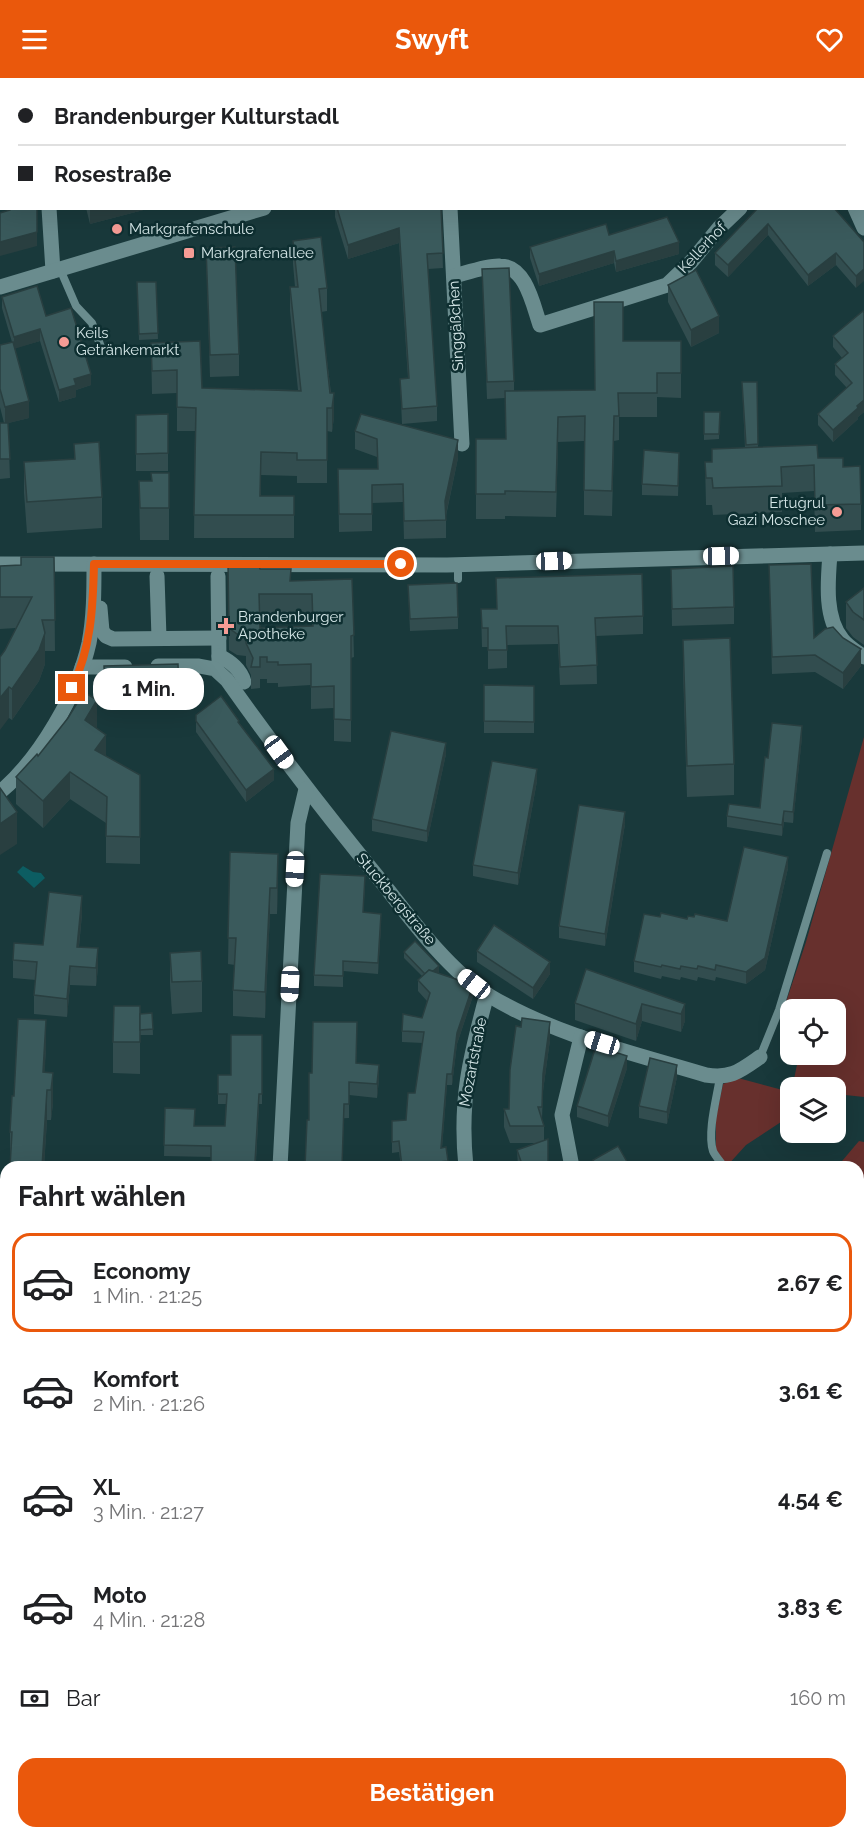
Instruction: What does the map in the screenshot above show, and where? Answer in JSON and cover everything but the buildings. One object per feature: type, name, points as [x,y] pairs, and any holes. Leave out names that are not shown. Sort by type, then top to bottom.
[{"type":"street","points":[[49,210],[57,270]]},
{"type":"street","points":[[0,287],[257,210]]},
{"type":"street","name":"Singgäßchen","points":[[450,210],[462,444]]},
{"type":"street","name":"Kellerhof","points":[[454,276],[500,265],[513,269],[523,280],[540,325],[667,285],[738,210]]},
{"type":"street","points":[[856,210],[864,228]]},
{"type":"street","points":[[0,564],[458,571],[864,553]]},
{"type":"street","points":[[830,554],[828,575],[832,622],[842,639],[864,657]]},
{"type":"street","points":[[0,792],[16,779],[39,750],[63,709],[82,668],[93,615],[94,564]]},
{"type":"street","points":[[157,576],[159,639]]},
{"type":"street","points":[[218,576],[219,658],[228,660],[242,676],[244,682]]},
{"type":"street","points":[[103,581],[100,617],[106,636],[159,639],[219,638]]},
{"type":"street","name":"Stuckbergstraße","points":[[82,668],[199,666],[215,669],[227,680],[306,789],[421,931],[462,974],[487,994],[528,1016],[581,1037],[706,1075],[720,1077]]},
{"type":"street","points":[[280,1161],[298,823],[306,789]]},
{"type":"street","name":"Mozartstraße","points":[[466,1161],[463,1119],[467,1075],[487,994]]},
{"type":"street","points":[[571,1161],[562,1115],[581,1037]]},
{"type":"street","points":[[720,1077],[736,1073],[760,1057]]},
{"type":"lane","points":[[57,270],[76,306],[92,324],[101,347]]},
{"type":"lane","points":[[760,1057],[779,1010],[827,853]]},
{"type":"lane","points":[[720,1077],[712,1132],[713,1151],[720,1161]]},
{"type":"shaded area","points":[[864,737],[864,1097],[846,1095],[846,1077],[794,1077],[797,1065],[846,1065],[846,999],[787,999],[806,942]]},
{"type":"shaded area","points":[[738,1078],[780,1089],[780,1123],[746,1145],[732,1161],[724,1161],[716,1150],[716,1117],[723,1084]]},
{"type":"shaded area","points":[[859,1141],[864,1142],[864,1161],[842,1161]]},
{"type":"water","points":[[23,866],[33,872],[41,873],[45,878],[34,888],[17,872]]},
{"type":"place","name":"Markgrafenschule","points":[[117,229]]},
{"type":"place","name":"Markgrafenallee","points":[[189,253]]},
{"type":"place","name":"Keils Getränkemarkt","points":[[64,342]]},
{"type":"place","name":"Ertuğrul Gazi Moschee","points":[[837,512]]},
{"type":"place","name":"Brandenburger Apotheke","points":[[226,626]]},
{"type":"route","points":[[72,688],[82,668],[88,644],[93,615],[94,564],[401,564]]}]
